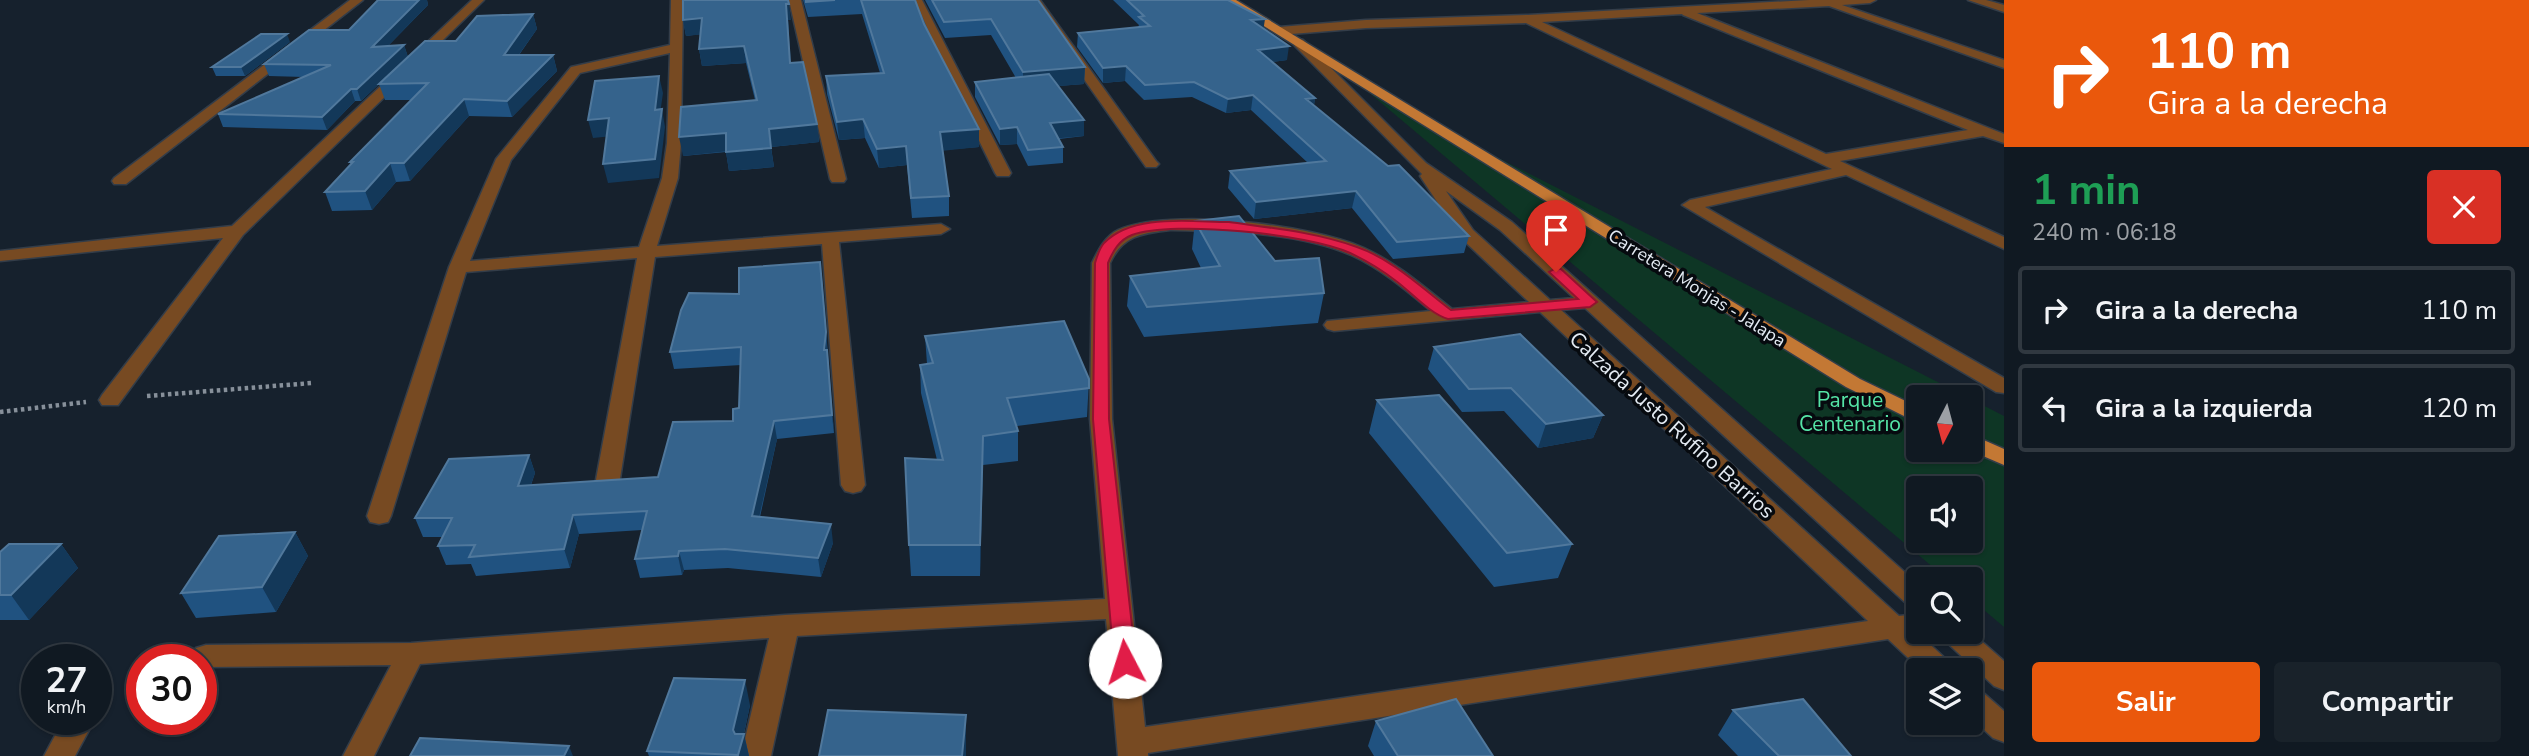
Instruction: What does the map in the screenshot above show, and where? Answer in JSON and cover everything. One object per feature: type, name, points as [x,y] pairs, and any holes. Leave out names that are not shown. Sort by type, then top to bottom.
[{"type":"main road","name":"Carretera Monjas - Jalapa","points":[[1228,0],[1853,383],[1906,409]]},
{"type":"main road","points":[[1983,448],[2004,458]]},
{"type":"street","points":[[120,181],[357,0]]},
{"type":"street","points":[[110,400],[236,230],[478,0]]},
{"type":"street","points":[[607,485],[647,251],[670,178],[674,143],[677,0]]},
{"type":"street","points":[[795,0],[838,179]]},
{"type":"street","points":[[916,0],[1003,173]]},
{"type":"street","points":[[1034,0],[1151,164]]},
{"type":"street","points":[[1279,31],[1366,24],[1528,19],[1870,0]]},
{"type":"street","points":[[1974,0],[2004,9]]},
{"type":"street","points":[[1825,3],[2004,64]]},
{"type":"street","points":[[1682,10],[2004,139]]},
{"type":"street","points":[[1528,19],[2004,243]]},
{"type":"street","name":"Calzada Justo Rufino Barrios","points":[[1299,43],[1421,166],[1506,226],[1906,588]]},
{"type":"street","points":[[379,516],[458,267],[504,159],[572,74],[583,68],[675,48]]},
{"type":"street","points":[[1824,159],[2004,128]]},
{"type":"street","name":"Calzada Justo Rufino Barrios","points":[[1421,166],[1466,234],[1542,306],[1906,627]]},
{"type":"street","points":[[1849,170],[1690,205],[2004,387]]},
{"type":"street","points":[[1448,315],[1398,276],[1354,250],[1301,235],[1229,226],[1155,227],[1125,233],[1108,246],[1101,263],[1101,419],[1133,749],[1447,693],[1906,627]]},
{"type":"street","points":[[458,267],[647,251],[830,240],[941,229]]},
{"type":"street","points":[[0,271],[8,255],[236,230]]},
{"type":"street","points":[[830,240],[853,485]]},
{"type":"street","points":[[1334,325],[1590,302]]},
{"type":"street","points":[[217,656],[411,654],[785,626],[1121,608]]},
{"type":"street","points":[[756,756],[785,626]]},
{"type":"street","name":"Calzada Justo Rufino Barrios","points":[[1919,644],[1930,658]]},
{"type":"street","points":[[1967,644],[2004,678]]},
{"type":"street","points":[[358,756],[411,654]]},
{"type":"street","points":[[1447,693],[1468,725]]},
{"type":"street","points":[[1983,710],[2004,729]]},
{"type":"street","points":[[59,756],[71,735]]},
{"type":"path","points":[[0,412],[312,383]]},
{"type":"green space","name":"Parque Centenario","points":[[1367,91],[1943,385],[1906,385],[1906,462],[1983,462],[1983,405],[2004,416],[2004,627],[1983,609],[1983,567],[1933,567],[1916,553],[1983,553],[1983,476],[1906,476],[1906,545]]},
{"type":"building","points":[[378,0],[419,0],[372,47],[404,45],[322,117],[218,114],[331,65],[264,64],[309,30],[349,30]]},
{"type":"building","points":[[683,0],[788,0],[789,4],[786,4],[790,63],[803,62],[817,124],[769,129],[771,148],[726,152],[726,133],[679,137],[681,107],[757,100],[744,46],[699,49],[702,18],[683,20]]},
{"type":"building","points":[[861,0],[915,0],[924,24],[979,129],[940,132],[949,196],[911,198],[906,146],[877,149],[863,119],[837,122],[826,76],[884,73]]},
{"type":"building","points":[[932,0],[1038,0],[1085,67],[1023,72],[991,19],[944,22]]},
{"type":"building","points":[[1127,0],[1228,0],[1265,19],[1251,20],[1289,46],[1258,50],[1315,98],[1306,99],[1388,166],[1399,165],[1469,236],[1397,242],[1356,191],[1256,202],[1230,171],[1326,161],[1253,95],[1228,99],[1194,82],[1145,85],[1126,66],[1103,68],[1078,33],[1150,26],[1139,17],[1144,16]]},
{"type":"building","points":[[533,14],[504,55],[553,55],[507,101],[464,99],[404,163],[390,163],[365,191],[325,192],[353,162],[350,162],[428,83],[379,84],[425,41],[456,41],[477,16]]},
{"type":"building","points":[[261,34],[287,34],[241,67],[212,67]]},
{"type":"building","points":[[1049,74],[1084,120],[1050,123],[1063,147],[1028,150],[1017,127],[1000,129],[975,82]]},
{"type":"building","points":[[659,76],[655,110],[662,109],[655,159],[603,164],[609,118],[588,120],[595,81]]},
{"type":"building","points":[[1239,216],[1275,261],[1319,258],[1324,293],[1147,307],[1130,276],[1220,266],[1195,221]]},
{"type":"building","points":[[820,262],[826,332],[824,350],[827,350],[832,415],[774,421],[752,516],[831,524],[818,558],[725,549],[679,551],[678,556],[635,559],[647,511],[573,515],[564,549],[469,557],[475,545],[438,546],[452,518],[415,518],[449,459],[529,455],[518,486],[658,477],[673,422],[733,421],[733,409],[739,408],[741,347],[670,352],[681,310],[689,293],[739,294],[739,268]]},
{"type":"building","points":[[1064,321],[1089,379],[1089,388],[1007,398],[1018,431],[983,436],[980,545],[909,545],[905,458],[943,460],[920,365],[933,363],[925,336]]},
{"type":"building","points":[[1520,334],[1603,415],[1546,424],[1511,388],[1469,389],[1434,347]]},
{"type":"building","points":[[1439,395],[1572,544],[1507,553],[1377,400]]},
{"type":"building","points":[[295,532],[262,587],[181,593],[219,536]]},
{"type":"building","points":[[9,544],[61,544],[11,595],[0,595],[0,552]]},
{"type":"building","points":[[674,678],[745,680],[733,730],[735,734],[744,734],[738,755],[647,751]]},
{"type":"building","points":[[1456,699],[1493,756],[1398,756],[1376,721]]},
{"type":"building","points":[[1803,699],[1851,756],[1779,756],[1733,710]]},
{"type":"building","points":[[828,710],[966,715],[962,756],[819,756]]},
{"type":"building","points":[[420,738],[569,746],[564,756],[410,756]]},
{"type":"route","points":[[1125,662],[1101,419],[1101,263],[1108,246],[1125,233],[1155,227],[1229,226],[1301,235],[1354,250],[1398,276],[1448,315],[1590,302],[1556,272]]}]
